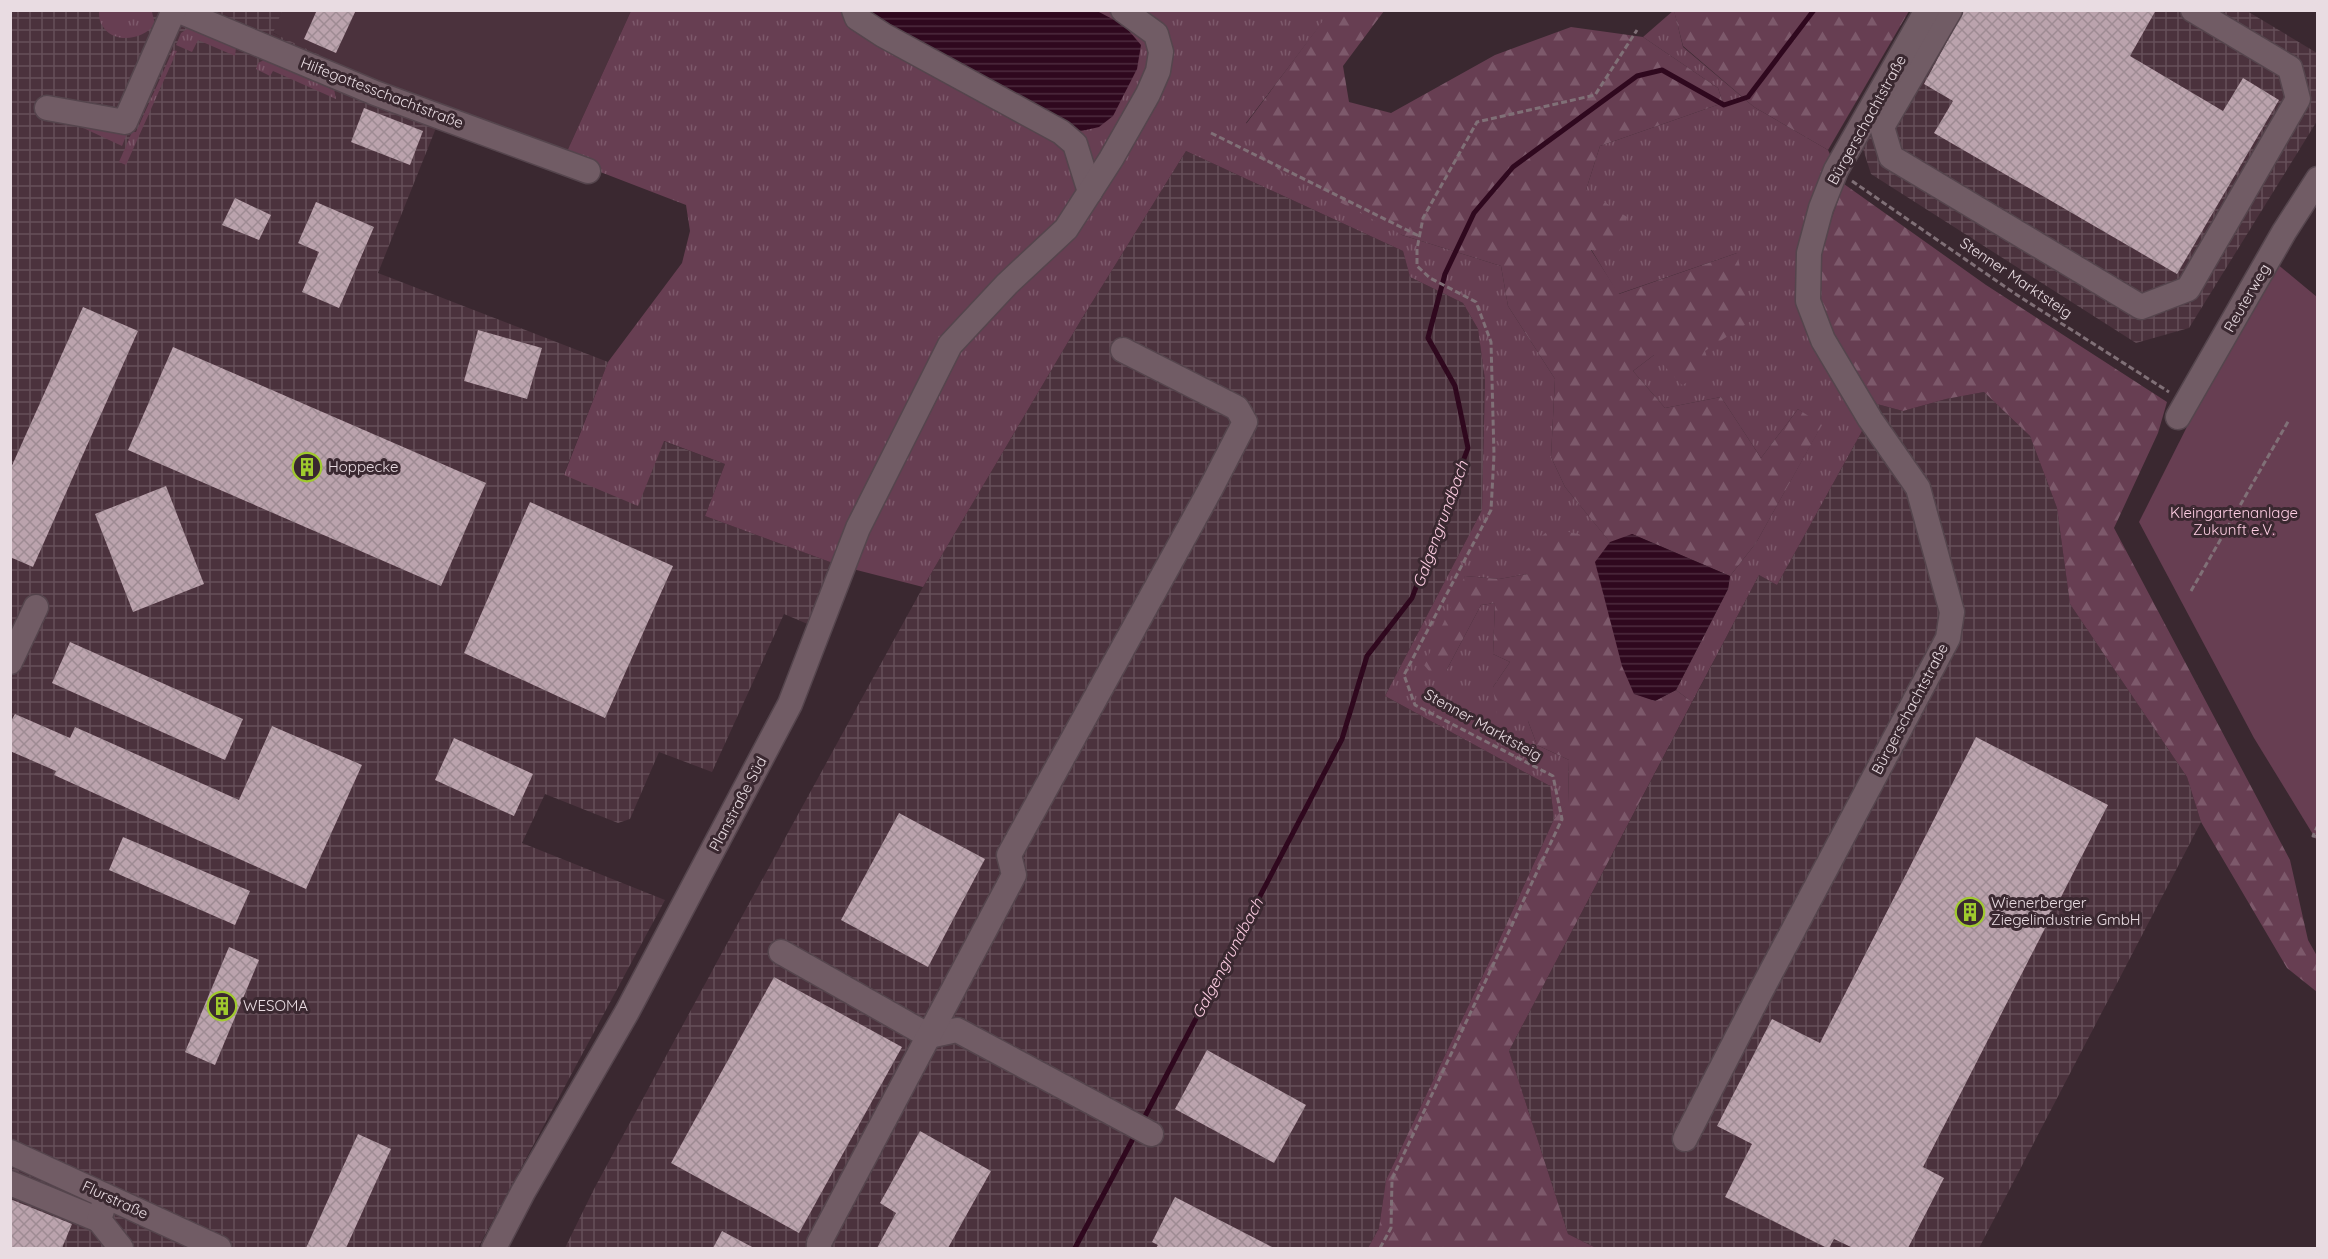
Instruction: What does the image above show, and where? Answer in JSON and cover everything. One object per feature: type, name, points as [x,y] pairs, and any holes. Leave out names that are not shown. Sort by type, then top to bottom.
[{"type":"street","points":[[47,108],[125,122],[176,10]]},
{"type":"street","name":"Hilfegottesschachtstraße","points":[[176,10],[375,93],[588,171]]},
{"type":"street","points":[[854,10],[857,18],[883,35],[1061,132],[1075,144],[1090,192]]},
{"type":"street","name":"Planstraße Süd","points":[[494,1248],[523,1192],[627,1012],[790,704],[858,528],[950,345],[1007,284],[1066,229],[1148,94],[1158,71],[1161,52],[1156,34],[1123,10]]},
{"type":"street","name":"Bürgerschachtstraße","points":[[1685,1139],[1948,638],[1952,612],[1918,488],[1870,419],[1823,340],[1808,301],[1809,253],[1821,208],[1836,170],[1928,10]]},
{"type":"street","name":"Bürgerschachtstraße","points":[[1950,10],[1882,127],[1891,157],[2141,308],[2188,289],[2298,99],[2289,68],[2193,10]]},
{"type":"street","name":"Reuterweg","points":[[2182,410],[2284,232],[2318,179]]},
{"type":"street","points":[[819,1248],[819,1243],[1014,875],[1009,855],[1210,490],[1245,422],[1237,408],[1123,350]]},
{"type":"street","points":[[10,662],[36,607]]},
{"type":"street","points":[[781,952],[929,1036],[957,1030],[1151,1134]]},
{"type":"street","name":"Flurstraße","points":[[10,1152],[219,1248]]},
{"type":"street","points":[[10,1184],[99,1220],[121,1248]]},
{"type":"street","points":[[99,1220],[106,1196]]},
{"type":"path","name":"Stenner Marktsteig","points":[[1380,1248],[1391,1228],[1392,1179],[1562,819],[1553,777],[1415,705],[1404,675],[1491,510],[1494,455],[1491,342],[1476,303],[1417,266],[1419,236],[1423,218],[1477,122],[1595,95],[1637,30]]},
{"type":"path","points":[[1211,133],[1419,236]]},
{"type":"path","name":"Stenner Marktsteig","points":[[1836,170],[2182,410]]},
{"type":"path","points":[[2191,591],[2289,420]]},
{"type":"path","points":[[2318,825],[2313,836],[2318,837]]},
{"type":"shaded area","points":[[10,11],[282,11],[273,33],[442,113],[378,273],[608,362],[564,474],[638,505],[663,441],[725,464],[705,516],[841,566],[810,625],[784,614],[712,772],[659,752],[630,819],[618,823],[545,794],[522,843],[665,900],[478,1248],[11,1248]]},
{"type":"shaded area","points":[[282,11],[631,11],[564,158],[442,113],[292,43],[272,32]]},
{"type":"shaded area","points":[[863,11],[1097,11],[1124,25],[1141,45],[1137,69],[1113,116],[1099,127],[1073,133]]},
{"type":"shaded area","points":[[1940,11],[2247,11],[2317,53],[2317,121],[2189,328],[2136,343],[1871,174],[1862,146]]},
{"type":"shaded area","points":[[1186,151],[1403,251],[1410,277],[1463,303],[1478,329],[1485,380],[1482,510],[1385,696],[1550,786],[1554,819],[1386,1180],[1379,1228],[1368,1248],[565,1248],[594,1189],[718,960],[923,587],[1081,320]]},
{"type":"shaded area","name":"Wienerberger Ziegelindustrie GmbH","points":[[1984,392],[2030,436],[2057,508],[2070,604],[2187,777],[2201,822],[1979,1248],[1596,1248],[1568,1234],[1509,1051],[1759,575],[1777,585],[1877,404],[1903,411],[1946,399]]},
{"type":"shaded area","points":[[1632,534],[1730,576],[1728,589],[1676,690],[1655,701],[1634,694],[1622,666],[1595,562],[1610,542]]},
{"type":"green space","points":[[1331,10],[1384,11],[1343,66],[1349,102],[1391,113],[1495,55],[1571,27],[1643,37],[1718,88],[1723,103],[1600,146],[1586,190],[1627,217],[1620,251],[1591,250],[1619,294],[1737,253],[1751,321],[1705,351],[1711,371],[1682,385],[1654,355],[1633,371],[1665,408],[1721,397],[1761,458],[1798,409],[1822,425],[1756,543],[1730,576],[1632,534],[1655,701],[1676,690],[1692,702],[1509,1051],[1568,1234],[1596,1248],[1368,1248],[1379,1228],[1386,1180],[1554,819],[1568,803],[1569,760],[1537,745],[1528,721],[1497,717],[1493,687],[1510,662],[1493,654],[1495,603],[1481,605],[1446,671],[1435,678],[1424,665],[1465,576],[1499,579],[1528,574],[1526,550],[1551,528],[1609,541],[1565,487],[1551,457],[1555,379],[1508,306],[1501,266],[1402,235],[1264,162],[1246,124]]},
{"type":"green space","points":[[1674,10],[1683,47],[1754,107],[1828,150],[1844,184],[1818,256],[1864,386],[1877,404],[1777,585],[1759,575],[1692,702],[1676,690],[1728,589],[1730,576],[1756,543],[1821,426],[1798,409],[1761,458],[1721,397],[1665,408],[1633,371],[1654,355],[1705,351],[1737,253],[1618,294],[1591,249],[1586,190],[1600,146],[1723,103],[1718,88],[1643,37]]},
{"type":"green space","points":[[1674,10],[1909,11],[1828,150],[1754,107],[1683,46]]},
{"type":"green space","points":[[99,11],[149,11],[152,12],[155,24],[136,37],[120,38],[113,36],[102,25]]},
{"type":"green space","points":[[631,11],[1331,11],[1246,123],[1402,235],[1501,266],[1508,306],[1555,379],[1551,457],[1565,487],[1610,542],[1528,574],[1499,579],[1465,576],[1446,671],[1481,605],[1495,603],[1493,654],[1510,662],[1493,687],[1528,721],[1537,745],[1569,760],[1568,804],[1554,819],[1550,786],[1385,696],[1482,510],[1485,380],[1478,329],[1463,303],[1410,277],[1403,251],[1186,151],[1081,320],[923,587],[841,566],[705,516],[725,464],[664,441],[638,506],[564,475],[608,362],[682,263],[690,231],[686,205],[564,158]]},
{"type":"green space","points":[[190,27],[236,48],[235,56],[198,40],[192,52],[176,45],[181,33]]},
{"type":"green space","points":[[173,50],[177,51],[126,165],[119,162],[132,132],[136,132]]},
{"type":"green space","points":[[264,60],[334,89],[336,99],[273,71],[270,76],[256,69],[258,63]]},
{"type":"green space","points":[[64,119],[128,131],[122,146]]},
{"type":"green space","points":[[1844,184],[1986,285],[2167,402],[2158,433],[2114,528],[2290,860],[2308,940],[2317,956],[2317,992],[2287,968],[2201,822],[2187,777],[2070,604],[2057,508],[2030,436],[1984,392],[1946,399],[1903,411],[1877,404],[1864,386],[1824,314],[1818,256]]},
{"type":"green space","name":"Kleingartenanlage Zukunft e.V.","points":[[2276,263],[2317,297],[2317,841],[2254,738],[2139,522],[2209,383]]},
{"type":"building","points":[[317,10],[356,10],[336,53],[304,39]]},
{"type":"building","points":[[1964,10],[2156,10],[2130,56],[2223,111],[2243,78],[2279,100],[2177,274],[1934,133],[1953,101],[1924,84]]},
{"type":"building","points":[[364,108],[423,131],[410,165],[351,142]]},
{"type":"building","points":[[235,198],[271,215],[259,240],[222,225]]},
{"type":"building","points":[[316,202],[374,227],[339,308],[302,292],[319,252],[298,243]]},
{"type":"building","points":[[83,307],[138,331],[33,567],[10,557],[10,470]]},
{"type":"building","points":[[478,330],[542,348],[527,399],[464,381]]},
{"type":"building","name":"Hoppecke","points":[[173,347],[486,483],[441,586],[128,450]]},
{"type":"building","points":[[166,486],[204,584],[133,612],[95,514]]},
{"type":"building","points":[[530,502],[673,566],[605,718],[464,653]]},
{"type":"building","points":[[70,642],[243,719],[225,760],[52,683]]},
{"type":"building","points":[[15,714],[70,738],[75,727],[239,800],[272,726],[362,765],[306,889],[54,775],[56,771],[10,751],[10,723]]},
{"type":"building","name":"Wienerberger Ziegelindustrie GmbH","points":[[1976,737],[2108,805],[1923,1167],[1944,1178],[1908,1248],[1853,1248],[1834,1239],[1827,1248],[1725,1197],[1752,1144],[1717,1126],[1772,1019],[1820,1043]]},
{"type":"building","points":[[454,738],[533,774],[514,816],[435,780]]},
{"type":"building","points":[[899,813],[985,859],[928,967],[841,920]]},
{"type":"building","points":[[123,837],[250,891],[235,925],[109,870]]},
{"type":"building","name":"WESOMA","points":[[229,947],[259,960],[215,1065],[185,1052]]},
{"type":"building","points":[[774,977],[902,1047],[799,1233],[671,1163]]},
{"type":"building","points":[[1207,1050],[1306,1105],[1274,1163],[1175,1109]]},
{"type":"building","points":[[920,1131],[991,1171],[948,1248],[877,1248],[896,1213],[880,1203]]},
{"type":"building","points":[[358,1134],[391,1149],[346,1248],[306,1248]]},
{"type":"building","points":[[1175,1197],[1274,1248],[1156,1248],[1158,1245],[1152,1242]]},
{"type":"building","points":[[10,1199],[72,1224],[62,1248],[10,1248]]},
{"type":"building","points":[[722,1231],[754,1248],[713,1248]]},
{"type":"waterway","name":"Galgengrundbach","points":[[1142,1122],[1342,739],[1367,656],[1412,598],[1468,448],[1455,386],[1428,338],[1445,274],[1474,213],[1513,167],[1637,76],[1662,70],[1724,105],[1748,97],[1814,10]]},
{"type":"waterway","name":"Galgengrundbach","points":[[1075,1248],[1136,1133]]},
{"type":"place","name":"Hoppecke","points":[[307,467]]},
{"type":"place","name":"Wienerberger Ziegelindustrie GmbH","points":[[1970,912]]},
{"type":"place","name":"WESOMA","points":[[222,1006]]}]
